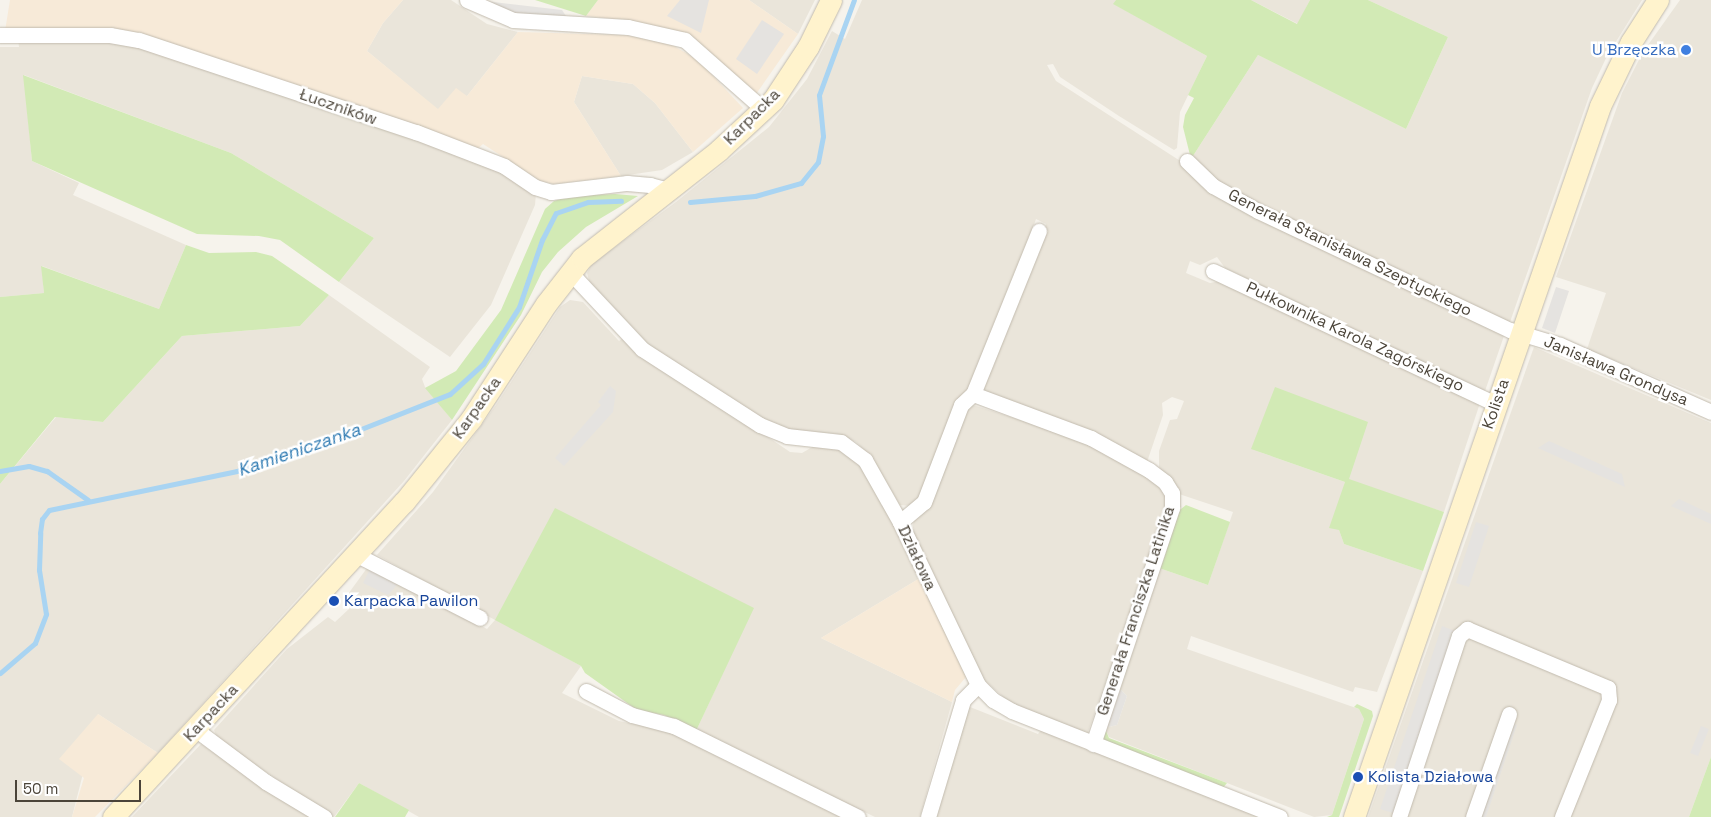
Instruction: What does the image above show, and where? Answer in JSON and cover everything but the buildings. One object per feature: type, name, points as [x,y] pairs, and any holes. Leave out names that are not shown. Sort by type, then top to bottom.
[{"type":"street","points":[[467,0],[513,20],[628,27],[685,40],[763,110]]},
{"type":"street","name":"Karpacka","points":[[113,817],[356,555],[471,419],[570,272],[597,245],[669,190],[763,110],[792,73],[831,0]]},
{"type":"street","name":"Kolista","points":[[1354,817],[1600,106],[1631,42],[1658,0]]},
{"type":"street","name":"Łuczników","points":[[0,35],[110,35],[138,40],[416,132],[504,166],[535,187],[551,192],[627,183],[650,184],[669,190]]},
{"type":"street","name":"Generała Stanisława Szeptyckiego","points":[[1187,161],[1213,186],[1258,212],[1521,333]]},
{"type":"street","points":[[900,522],[924,502],[961,405],[973,394],[1038,231]]},
{"type":"street","name":"Pułkownika Karola Zagórskiego","points":[[1213,271],[1496,404]]},
{"type":"street","name":"Działowa","points":[[570,272],[642,349],[760,426],[787,436],[841,442],[858,452],[872,469],[900,522],[978,685],[992,700],[1012,711],[1093,744],[1280,817]]},
{"type":"street","name":"Janisława Grondysa","points":[[1521,333],[1560,345],[1711,412]]},
{"type":"street","name":"Generała Franciszka Latinika","points":[[973,394],[1091,438],[1149,470],[1165,482],[1172,493],[1172,508],[1093,744]]},
{"type":"street","points":[[356,555],[480,618]]},
{"type":"street","points":[[1399,817],[1459,636],[1467,629],[1608,688],[1609,700],[1562,817]]},
{"type":"street","points":[[928,817],[963,700],[978,685]]},
{"type":"street","points":[[586,692],[632,715],[674,726],[858,817]]},
{"type":"street","points":[[1473,817],[1509,714]]},
{"type":"street","points":[[195,729],[266,782],[324,817]]},
{"type":"shaded area","points":[[10,0],[403,0],[383,23],[367,51],[438,109],[456,88],[467,96],[518,32],[624,35],[667,42],[698,60],[743,108],[693,152],[655,103],[633,84],[582,76],[574,102],[621,176],[554,184],[540,181],[483,144],[475,151],[186,50],[5,31]]},
{"type":"shaded area","points":[[403,0],[451,0],[487,24],[518,32],[467,96],[438,110],[367,51],[383,23]]},
{"type":"shaded area","points":[[477,0],[562,10],[568,19],[516,17]]},
{"type":"shaded area","points":[[598,0],[749,0],[798,34],[754,97],[688,36],[633,21],[586,16]]},
{"type":"shaded area","points":[[680,0],[709,0],[701,33],[667,16]]},
{"type":"shaded area","points":[[749,0],[815,0],[798,34]]},
{"type":"shaded area","points":[[862,0],[1116,0],[1114,4],[1207,56],[1180,112],[1177,148],[1174,150],[1119,116],[1060,77],[1053,64],[1047,65],[1056,81],[1185,164],[1505,333],[1485,391],[1482,391],[1225,268],[1217,257],[1200,265],[1190,261],[1186,273],[1210,283],[1221,281],[1480,403],[1444,512],[1251,449],[1345,482],[1339,530],[1344,544],[1423,571],[1377,692],[1355,687],[1353,692],[1191,636],[1187,649],[1359,709],[1364,719],[1332,815],[1314,817],[1109,737],[1105,728],[1117,725],[1127,696],[1118,687],[1159,568],[1208,585],[1233,512],[1176,493],[1159,467],[1159,451],[1170,420],[1177,419],[1184,401],[1172,397],[1162,403],[1163,415],[1147,462],[982,392],[980,388],[1046,224],[1036,219],[1017,275],[923,495],[912,506],[900,505],[873,459],[856,442],[838,434],[800,432],[776,427],[647,346],[590,284],[587,273],[592,264],[676,202],[769,127],[807,79],[832,31],[845,39]]},
{"type":"shaded area","points":[[1251,0],[1310,0],[1298,24]]},
{"type":"shaded area","points":[[1368,0],[1642,0],[1607,56],[1592,88],[1510,322],[1505,322],[1234,194],[1191,159],[1258,55],[1406,129],[1448,37]]},
{"type":"shaded area","points":[[1680,0],[1711,0],[1711,400],[1587,349],[1606,293],[1556,277],[1622,93],[1643,52]]},
{"type":"shaded area","points":[[762,20],[784,34],[757,74],[736,59]]},
{"type":"shaded area","points":[[18,39],[110,39],[182,57],[495,168],[536,194],[535,205],[491,305],[450,357],[339,282],[374,238],[231,153],[24,75],[32,161],[79,183],[73,195],[186,245],[159,309],[42,266],[44,293],[0,297],[0,47],[19,47]]},
{"type":"shaded area","points":[[582,76],[633,84],[655,103],[693,152],[662,170],[621,176],[574,102]]},
{"type":"shaded area","points":[[1556,287],[1569,291],[1555,333],[1542,328]]},
{"type":"shaded area","points":[[329,295],[430,367],[422,379],[425,387],[452,420],[404,481],[158,753],[98,714],[72,817],[0,817],[0,484],[56,417],[103,422],[182,336],[300,326]]},
{"type":"shaded area","points":[[570,300],[583,302],[619,341],[623,338],[790,452],[802,453],[814,446],[834,447],[854,458],[871,479],[920,578],[821,638],[952,702],[920,817],[875,817],[696,731],[753,608],[496,619],[581,666],[562,693],[619,721],[668,731],[840,817],[419,817],[359,783],[334,817],[218,740],[214,730],[287,649],[328,617],[335,622],[350,608],[343,601],[367,568],[442,603],[487,629],[495,620],[377,555],[433,492],[496,405],[560,307]]},
{"type":"shaded area","points":[[1534,347],[1711,423],[1711,757],[1689,817],[1368,817]]},
{"type":"shaded area","points":[[610,386],[616,391],[613,412],[564,466],[555,458],[601,405],[598,402]]},
{"type":"shaded area","points":[[970,404],[1086,441],[1159,485],[1167,498],[1167,507],[1087,735],[1010,703],[982,678],[911,535],[914,520]]},
{"type":"shaded area","points":[[1549,441],[1622,474],[1625,487],[1538,448]]},
{"type":"shaded area","points":[[1679,499],[1711,514],[1711,524],[1671,506]]},
{"type":"shaded area","points":[[1476,522],[1489,526],[1469,587],[1456,583]]},
{"type":"shaded area","points":[[370,569],[400,582],[388,595],[363,583]]},
{"type":"shaded area","points":[[920,578],[966,677],[955,690],[952,702],[821,638]]},
{"type":"shaded area","points":[[1442,626],[1455,631],[1393,813],[1380,809]]},
{"type":"shaded area","points":[[1118,687],[1127,696],[1117,725],[1105,728]]},
{"type":"shaded area","points":[[970,707],[1038,734],[1041,730],[1260,817],[935,817],[966,711]]},
{"type":"shaded area","points":[[98,714],[158,753],[95,817],[72,817],[84,778],[59,759]]},
{"type":"shaded area","points":[[1510,723],[1517,725],[1486,817],[1478,817]]},
{"type":"shaded area","points":[[1701,726],[1709,729],[1698,756],[1690,753]]},
{"type":"shaded area","points":[[201,744],[263,787],[312,817],[132,817]]},
{"type":"green space","points":[[535,0],[598,0],[586,16]]},
{"type":"green space","points":[[1116,0],[1251,0],[1297,24],[1310,0],[1368,0],[1448,37],[1406,129],[1258,55],[1191,159],[1183,127],[1185,115],[1194,98],[1188,95],[1207,56],[1113,4]]},
{"type":"green space","points":[[23,75],[231,153],[374,238],[339,282],[280,240],[259,236],[197,234],[32,161]]},
{"type":"green space","points":[[615,194],[638,196],[586,227],[558,252],[542,272],[521,315],[452,420],[425,388],[456,371],[501,310],[545,209],[554,201],[571,196]]},
{"type":"green space","points":[[186,245],[209,253],[256,252],[272,256],[329,295],[300,326],[182,336],[103,422],[55,417],[0,484],[0,297],[44,293],[41,266],[159,309]]},
{"type":"green space","points":[[1275,387],[1368,422],[1349,479],[1444,512],[1423,571],[1344,544],[1339,530],[1329,528],[1345,482],[1251,449]]},
{"type":"green space","points":[[1186,505],[1230,522],[1208,585],[1159,568],[1176,513]]},
{"type":"green space","points":[[555,508],[754,608],[696,731],[664,715],[637,710],[585,673],[581,666],[495,620]]},
{"type":"green space","points":[[1357,704],[1372,711],[1373,716],[1339,817],[1327,817],[1332,815],[1364,719],[1359,709],[1354,707]]},
{"type":"green space","points":[[1105,728],[1109,738],[1227,783],[1222,789],[1104,742],[1101,738]]},
{"type":"green space","points":[[1711,757],[1711,817],[1689,817]]},
{"type":"green space","points":[[359,783],[409,810],[405,817],[335,817]]},
{"type":"waterway","name":"Kamieniczanka","points":[[690,202],[755,196],[801,183],[818,162],[823,136],[819,95],[854,0]]},
{"type":"waterway","name":"Kamieniczanka","points":[[0,673],[35,643],[46,614],[39,570],[40,533],[42,519],[49,510],[237,471],[323,444],[450,394],[483,364],[519,307],[542,240],[556,213],[588,202],[621,201]]},
{"type":"waterway","points":[[0,471],[29,466],[47,471],[88,500]]},
{"type":"place","name":"U Brzęczka","points":[[1686,50]]},
{"type":"place","name":"Karpacka Pawilon","points":[[334,601]]},
{"type":"place","name":"Kolista Działowa","points":[[1358,777]]}]
